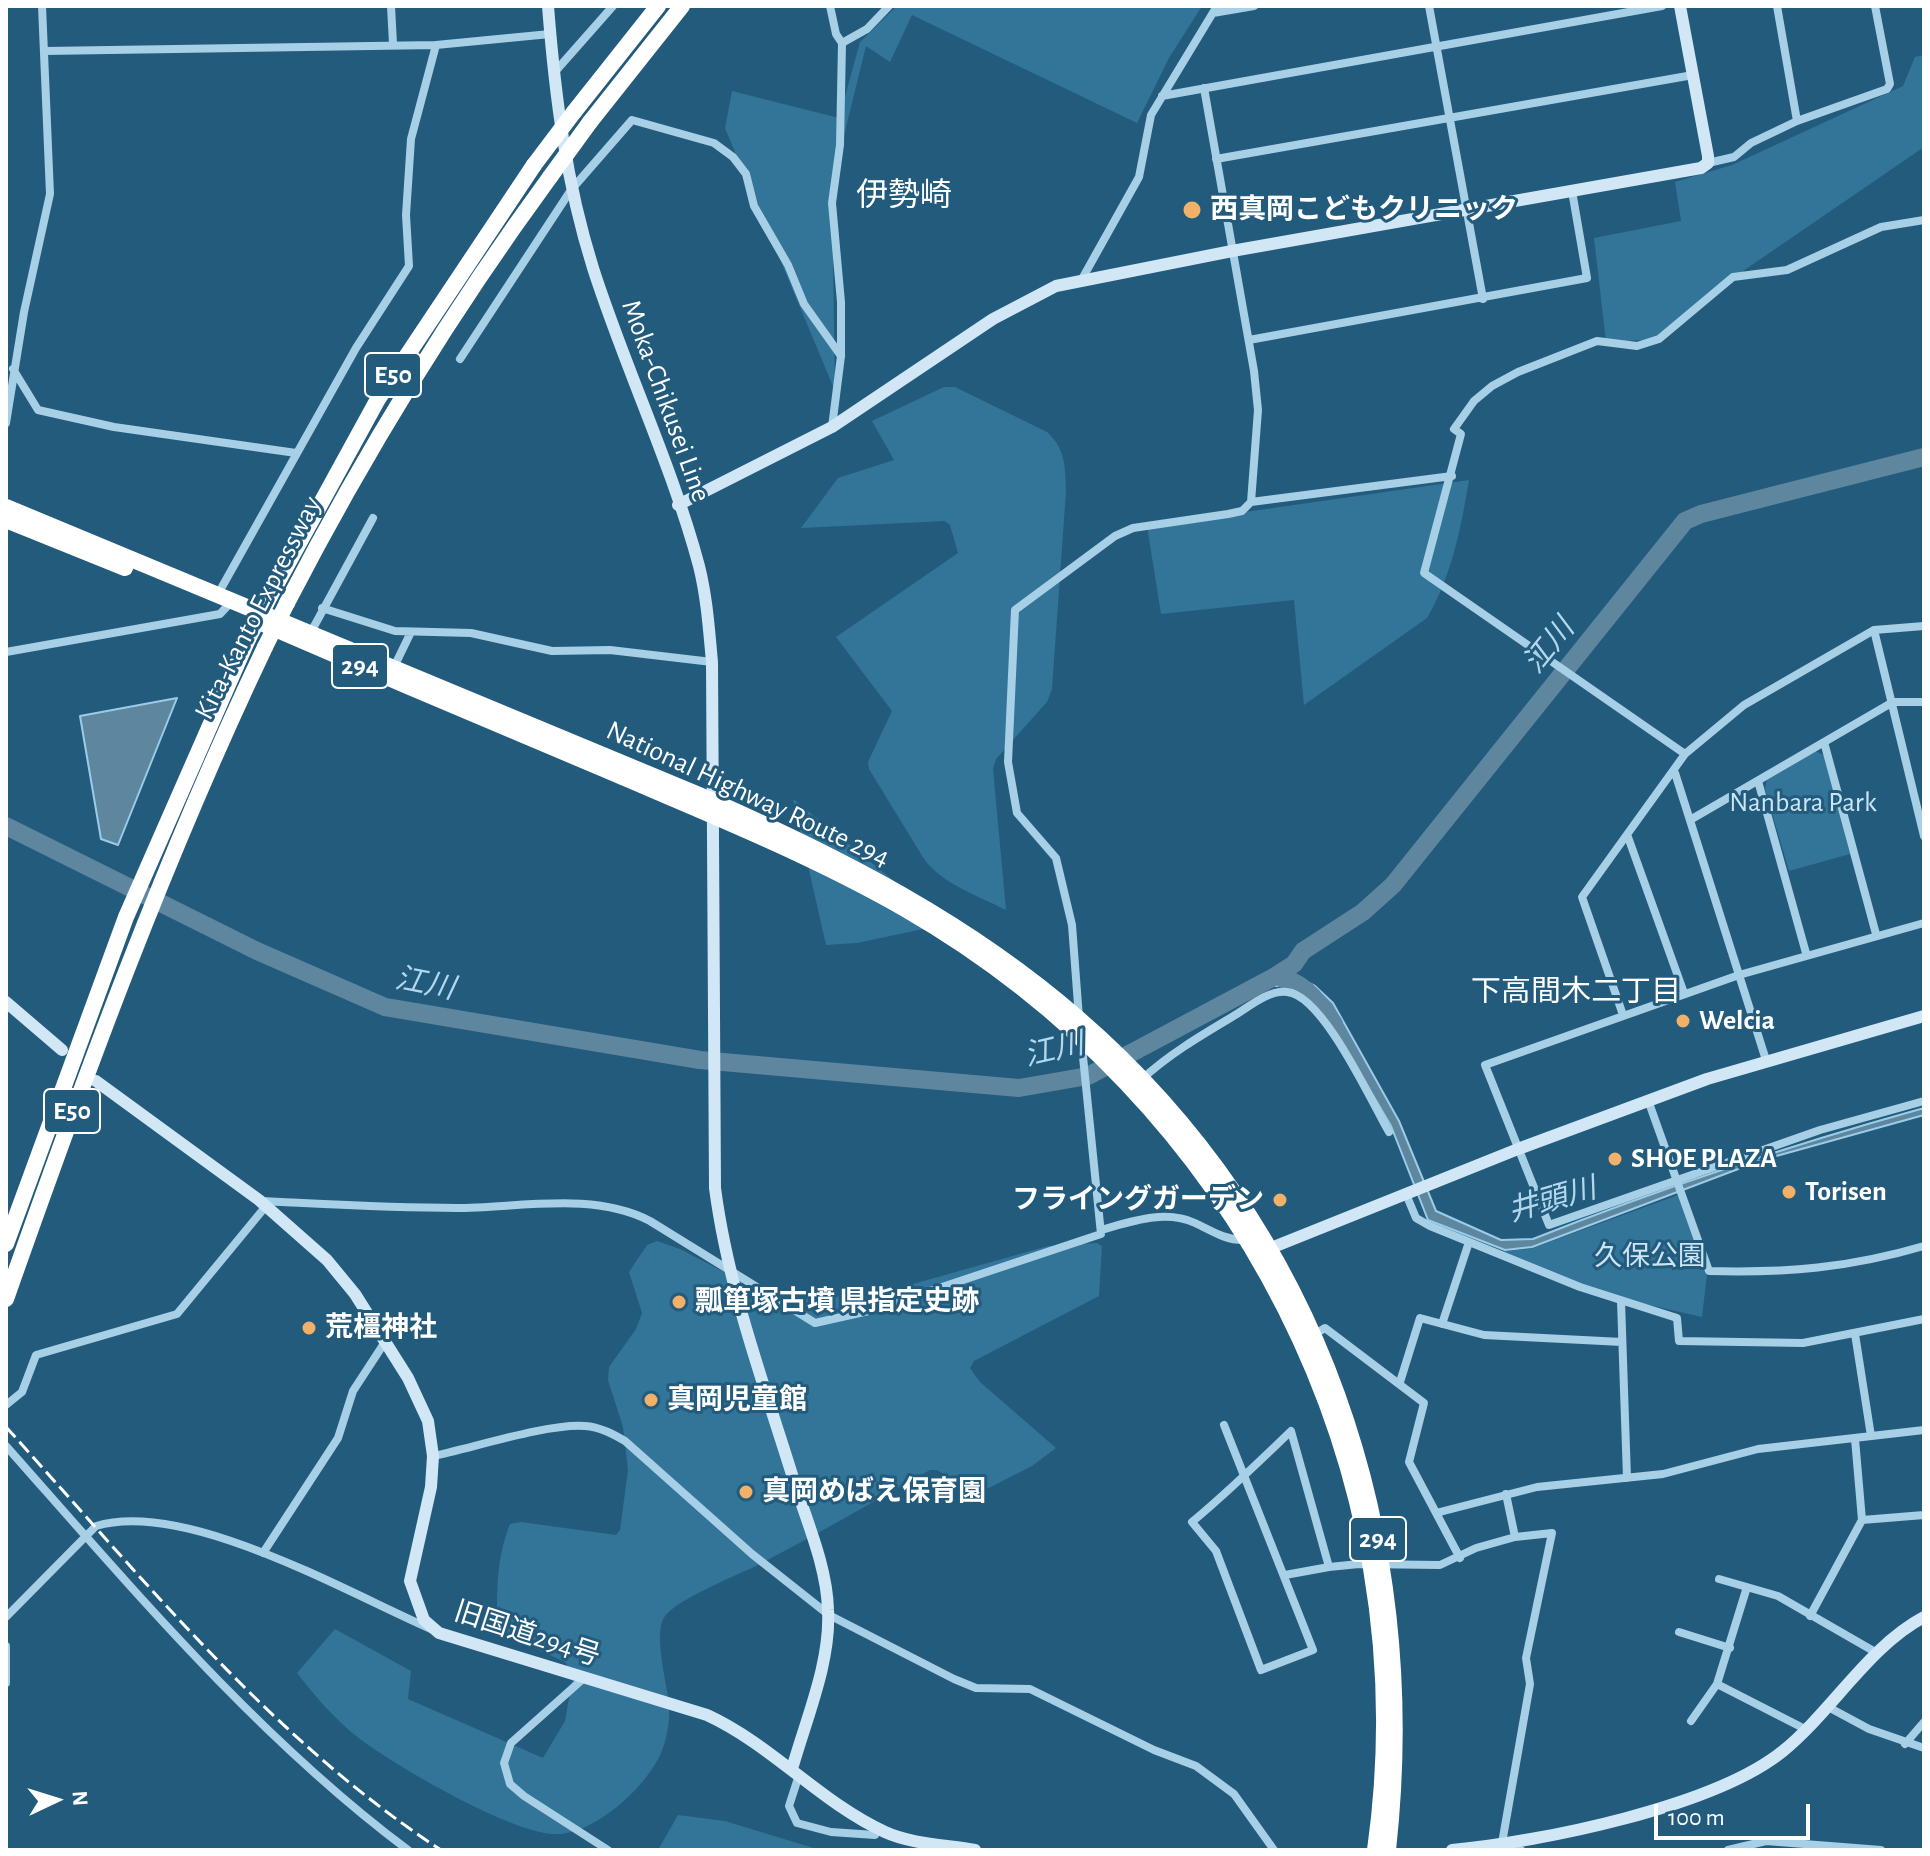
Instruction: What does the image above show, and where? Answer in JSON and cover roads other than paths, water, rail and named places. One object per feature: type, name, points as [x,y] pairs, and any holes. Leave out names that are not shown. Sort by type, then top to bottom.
[{"type":"highway","name":"Kita-Kanto Expressway","points":[[6,1244],[150,858],[270,596],[378,399],[534,165],[658,6]]},
{"type":"highway","name":"Kita-Kanto Expressway","points":[[6,1299],[166,865],[287,603],[395,406],[498,248],[590,122],[682,6]]},
{"type":"highway","name":"National Highway Route 294","points":[[6,507],[712,808],[820,849],[911,899],[1004,959],[1079,1018],[1106,1053],[1134,1078],[1212,1163],[1258,1247],[1328,1404],[1377,1564],[1384,1720],[1375,1850]]},
{"type":"highway","name":"National Highway Route 294","points":[[6,520],[311,632],[712,808],[907,911],[997,968],[1081,1038],[1106,1053]]},
{"type":"highway","name":"National Highway Route 294","points":[[1134,1078],[1258,1247],[1315,1334],[1358,1454],[1377,1564],[1396,1720],[1388,1850]]},
{"type":"street","points":[[6,423],[10,369],[50,194],[42,6]]},
{"type":"street","points":[[391,6],[393,44]]},
{"type":"street","name":"Moka-Chikusei Line","points":[[548,6],[553,74],[571,190],[594,270],[699,567],[712,662],[715,1188],[730,1271],[814,1545],[829,1615]]},
{"type":"street","points":[[553,74],[613,6]]},
{"type":"street","points":[[830,6],[836,34],[842,43],[840,145],[832,203],[839,271],[841,356],[832,427]]},
{"type":"street","points":[[842,43],[867,29],[889,6]]},
{"type":"street","points":[[1082,279],[1139,177],[1151,115],[1215,10],[1254,6]]},
{"type":"street","points":[[1429,6],[1483,299]]},
{"type":"street","points":[[1603,6],[1605,16]]},
{"type":"street","points":[[1162,96],[1662,6]]},
{"type":"street","points":[[1680,6],[1708,163]]},
{"type":"street","points":[[1777,6],[1797,121]]},
{"type":"street","points":[[678,505],[832,427],[1014,306],[1082,279],[1701,168],[1708,163],[1734,157],[1751,143],[1797,121],[1887,89],[1890,84],[1875,6]]},
{"type":"street","points":[[45,51],[436,45],[550,34]]},
{"type":"street","points":[[6,652],[220,614],[296,453],[356,348],[409,266],[406,215],[411,139],[436,45]]},
{"type":"street","points":[[1216,159],[1693,75]]},
{"type":"street","points":[[1204,88],[1249,340],[1258,410],[1251,502]]},
{"type":"street","points":[[460,359],[571,190],[632,120],[714,143],[733,157],[746,174],[754,206],[788,265],[804,304],[841,356]]},
{"type":"street","points":[[1249,340],[1587,278],[1572,191]]},
{"type":"street","points":[[1685,754],[1424,573],[1461,434],[1454,429],[1474,401],[1492,386],[1597,341],[1637,346],[1659,339],[1733,277],[1787,270],[1881,227],[1924,220]]},
{"type":"street","points":[[10,369],[38,410],[114,427],[296,453]]},
{"type":"street","points":[[6,1405],[22,1392],[36,1355],[161,1319],[184,1308],[263,1203],[458,1208],[600,1206],[640,1215],[815,1323],[873,1310],[1101,1234],[1072,925],[1056,858],[1017,813],[1008,762],[1015,610],[1115,536],[1133,528],[1242,511],[1251,502],[1452,476]]},
{"type":"street","points":[[311,632],[373,518]]},
{"type":"street","points":[[322,608],[395,631],[471,633],[552,651],[610,650],[712,662]]},
{"type":"street","points":[[1623,1015],[1582,897],[1675,773],[1685,754],[1755,698],[1874,630],[1924,626]]},
{"type":"street","points":[[1874,630],[1924,836]]},
{"type":"street","points":[[394,667],[411,632]]},
{"type":"street","points":[[1690,820],[1893,702],[1924,702]]},
{"type":"street","points":[[1824,742],[1876,934]]},
{"type":"street","points":[[1675,773],[1766,1060]]},
{"type":"street","points":[[1758,781],[1806,953]]},
{"type":"street","points":[[1628,837],[1684,993]]},
{"type":"street","points":[[1924,923],[1806,953],[1684,993],[1485,1065],[1549,1225],[1820,1130],[1924,1101]]},
{"type":"street","points":[[1134,1078],[1272,993],[1288,992],[1311,1004],[1326,1023],[1389,1132]]},
{"type":"street","points":[[6,1002],[62,1050]]},
{"type":"street","points":[[1101,1230],[1139,1219],[1165,1217],[1192,1221],[1231,1240],[1258,1247],[1409,1193],[1648,1100],[1766,1060],[1924,1016]]},
{"type":"street","name":"旧国道294号","points":[[96,1081],[263,1203],[327,1260],[355,1294],[408,1378],[428,1421],[433,1456],[431,1487],[410,1581],[424,1620],[439,1633],[707,1715],[742,1732],[887,1834],[975,1850]]},
{"type":"street","points":[[1648,1100],[1709,1271],[1788,1273],[1874,1261],[1924,1246]]},
{"type":"street","points":[[1409,1193],[1416,1218],[1621,1301],[1677,1318],[1679,1341],[1803,1343],[1924,1319]]},
{"type":"street","points":[[1442,1324],[1469,1242]]},
{"type":"street","points":[[1621,1301],[1627,1478]]},
{"type":"street","points":[[1400,1382],[1420,1318],[1484,1335],[1622,1342]]},
{"type":"street","points":[[1315,1334],[1325,1328],[1424,1403],[1409,1462],[1460,1558]]},
{"type":"street","points":[[1855,1334],[1871,1436]]},
{"type":"street","points":[[263,1553],[338,1438],[353,1391],[385,1342]]},
{"type":"street","points":[[1224,1425],[1246,1474],[1313,1650],[1261,1670],[1216,1551],[1192,1522],[1246,1474],[1291,1431],[1329,1567]]},
{"type":"street","points":[[433,1456],[551,1429],[585,1426],[609,1432],[625,1441],[752,1554],[829,1615],[954,1679],[976,1688],[1030,1689],[1154,1750],[1196,1766],[1234,1794],[1274,1850]]},
{"type":"street","points":[[1436,1513],[1537,1487],[1663,1474],[1758,1449],[1924,1430]]},
{"type":"street","points":[[1810,1616],[1862,1520],[1855,1439]]},
{"type":"street","points":[[6,1446],[213,1673],[350,1806],[408,1850]]},
{"type":"street","points":[[1506,1494],[1515,1537]]},
{"type":"street","points":[[1862,1520],[1924,1515]]},
{"type":"street","points":[[6,1617],[96,1526],[111,1522],[141,1522],[175,1525],[263,1553],[439,1633]]},
{"type":"street","points":[[1285,1575],[1329,1567],[1440,1565],[1476,1548],[1515,1537],[1552,1533],[1526,1658],[1530,1684],[1502,1843]]},
{"type":"street","points":[[1719,1579],[1778,1596],[1877,1653]]},
{"type":"street","points":[[1691,1721],[1717,1684],[1747,1587]]},
{"type":"street","points":[[829,1615],[827,1641],[789,1806],[797,1823],[831,1832],[875,1835],[879,1829]]},
{"type":"street","points":[[1452,1850],[1471,1849],[1630,1817],[1683,1801],[1770,1759],[1830,1708],[1877,1653],[1924,1617]]},
{"type":"street","points":[[1679,1632],[1730,1648]]},
{"type":"street","points":[[6,1646],[6,1683]]},
{"type":"street","points":[[584,1678],[511,1743],[504,1763],[510,1784],[524,1796],[608,1850]]},
{"type":"street","points":[[1717,1684],[1807,1730]]},
{"type":"street","points":[[1830,1708],[1905,1744],[1924,1748]]},
{"type":"street","points":[[1905,1744],[1924,1722]]},
{"type":"street","points":[[1728,1850],[1766,1841],[1881,1850]]},
{"type":"street","points":[[1502,1843],[1521,1850]]},
{"type":"waterway","name":"江川","points":[[6,826],[257,951],[385,1007],[700,1060],[1019,1088],[1088,1076],[1272,978],[1294,964],[1303,951],[1363,912],[1393,885],[1685,521],[1701,514],[1924,457]]},
{"type":"waterway","name":"井頭川","points":[[1283,979],[1305,990],[1334,1024]]},
{"type":"railway","points":[[6,1427],[158,1597],[264,1707],[379,1806],[441,1850]]},
{"type":"place","name":"西真岡こどもクリニック","points":[[1192,210]]},
{"type":"place","name":"Welcia","points":[[1683,1021]]},
{"type":"place","name":"SHOE PLAZA","points":[[1615,1159]]},
{"type":"place","name":"Torisen","points":[[1789,1192]]},
{"type":"place","name":"フライングガーデン","points":[[1280,1200]]},
{"type":"place","name":"瓢箪塚古墳 県指定史跡","points":[[679,1302]]},
{"type":"place","name":"荒橿神社","points":[[309,1328]]},
{"type":"place","name":"真岡児童館","points":[[651,1400]]},
{"type":"place","name":"真岡めばえ保育園","points":[[746,1492]]},
{"type":"district","name":"伊勢崎","points":[[904,195]]},
{"type":"district","name":"下高間木二丁目","points":[[1576,992]]},
{"type":"park label","name":"Nanbara Park","points":[[1803,803]]},
{"type":"park label","name":"久保公園","points":[[1650,1257]]}]
